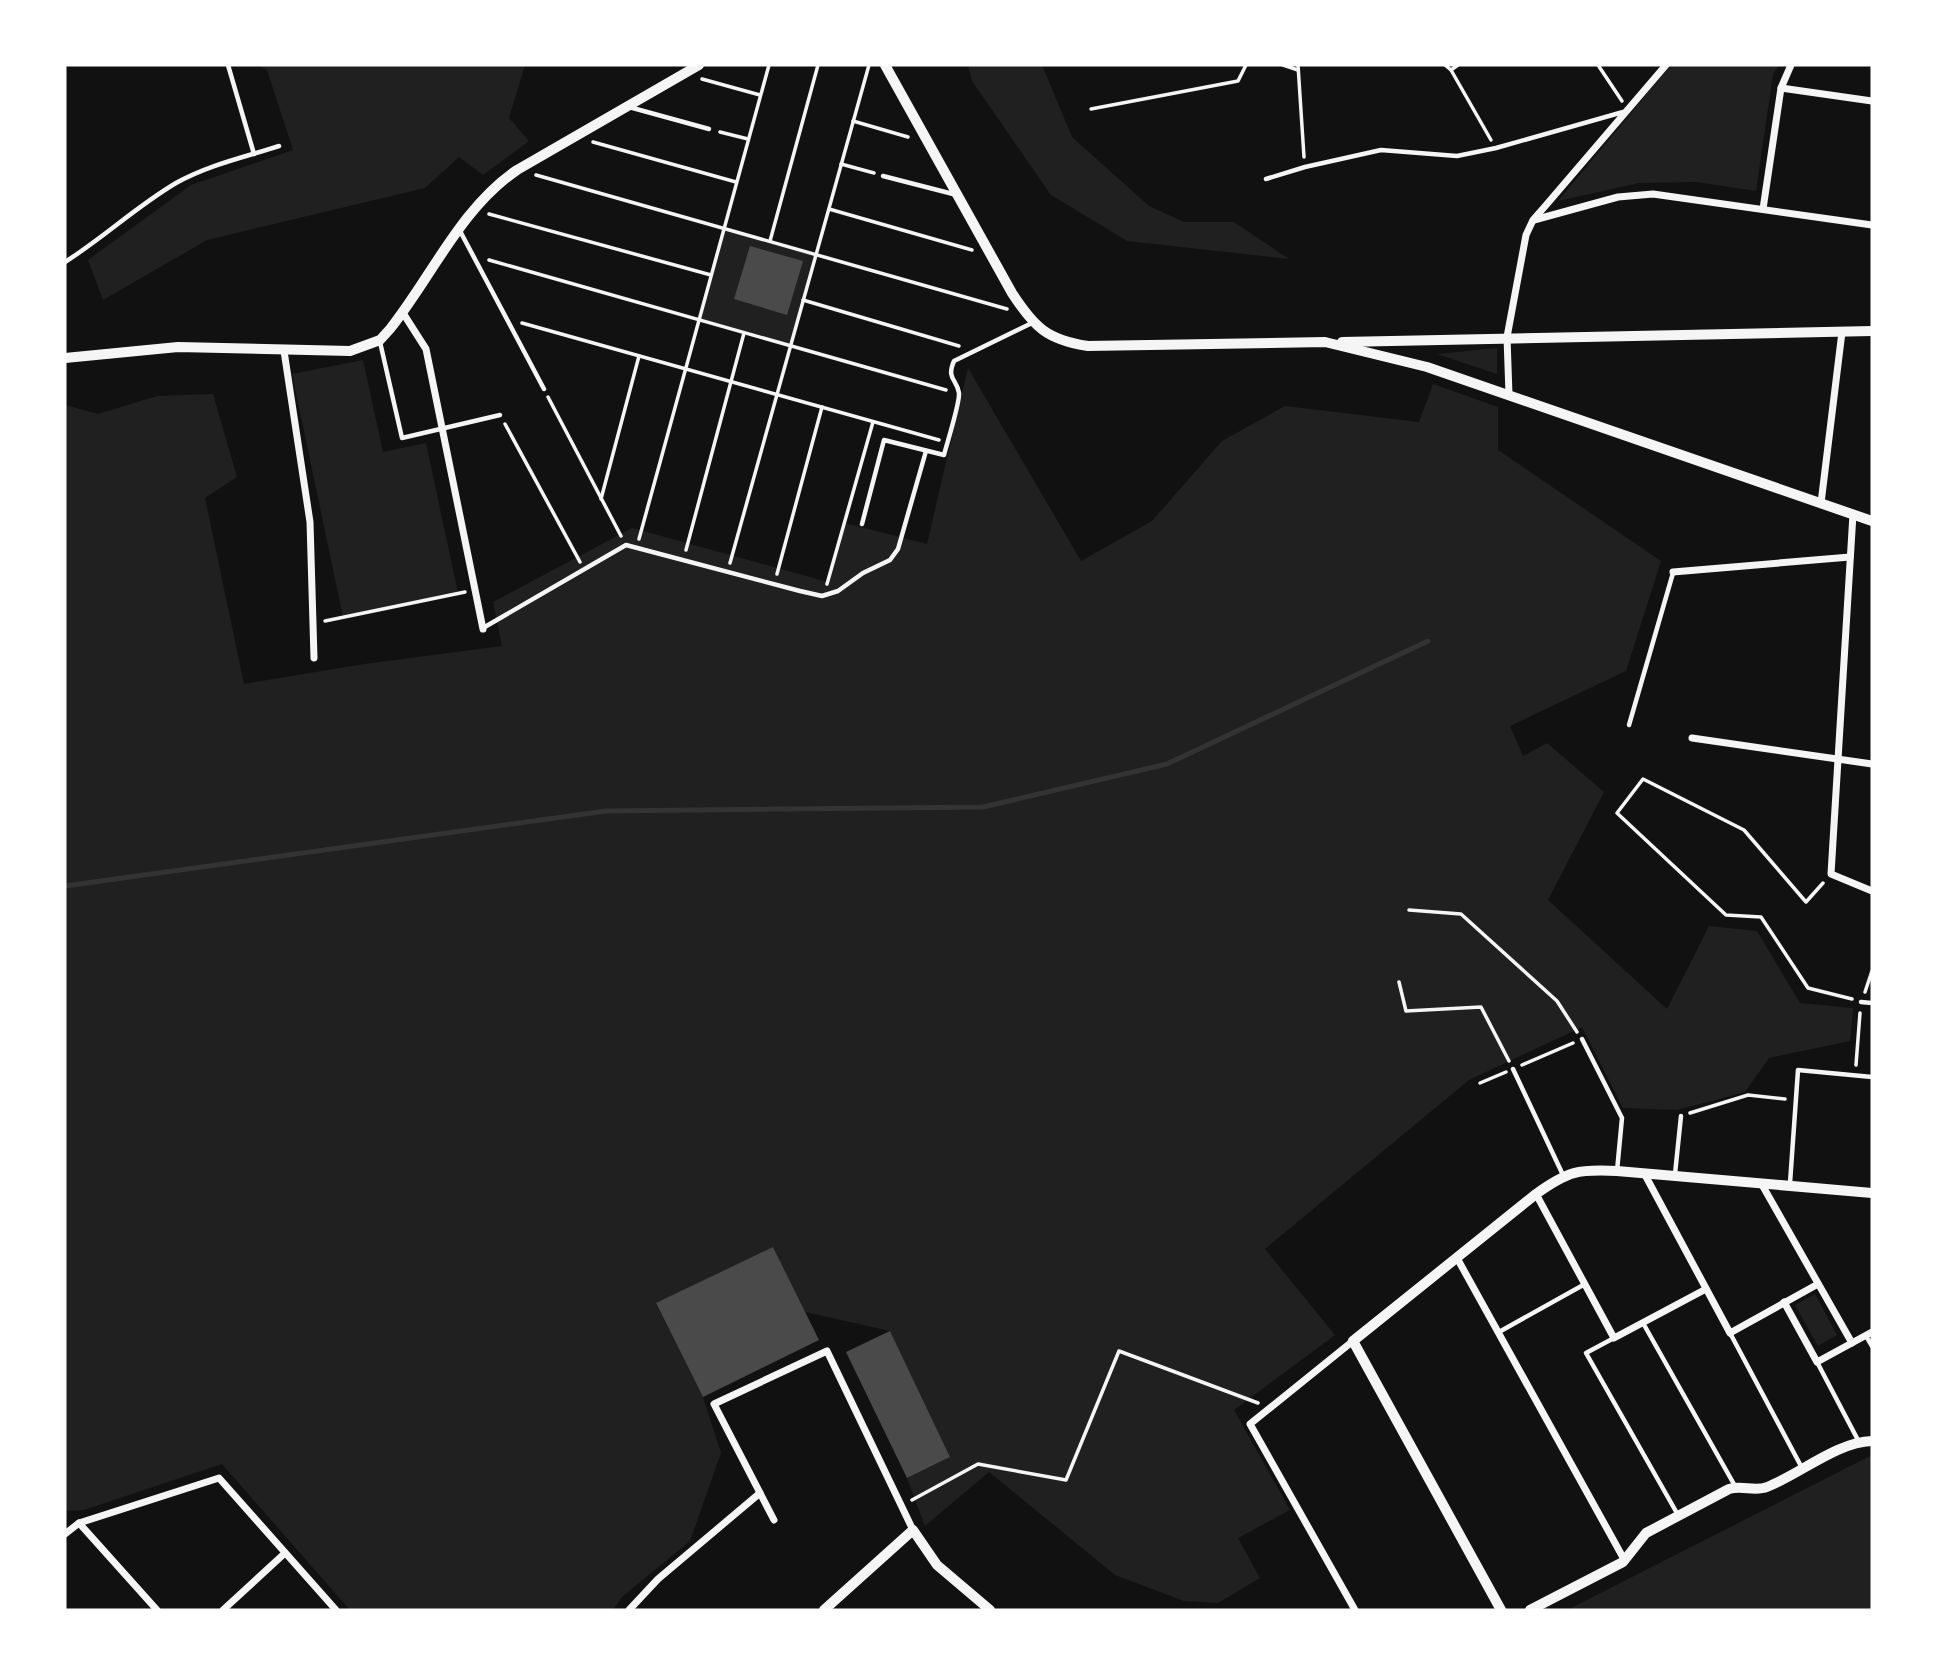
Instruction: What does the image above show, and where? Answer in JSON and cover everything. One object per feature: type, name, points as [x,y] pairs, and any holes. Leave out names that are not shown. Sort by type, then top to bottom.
[{"type":"street","points":[[65,358],[178,347],[350,351],[380,340],[403,313],[473,209],[493,187],[517,170],[699,65]]},
{"type":"street","points":[[885,65],[991,255],[1030,319],[1057,340],[1088,346],[1872,331]]},
{"type":"street","points":[[1508,395],[1507,339],[1521,250],[1533,220],[1666,65]]},
{"type":"street","points":[[1763,209],[1781,89],[1791,65]]},
{"type":"street","points":[[1781,89],[1872,101]]},
{"type":"street","points":[[1533,220],[1618,197],[1653,194],[1872,225]]},
{"type":"street","points":[[403,313],[426,349],[483,629]]},
{"type":"street","points":[[1821,503],[1842,332]]},
{"type":"street","points":[[1325,342],[1427,367],[1872,521]]},
{"type":"street","points":[[285,351],[310,523],[314,658]]},
{"type":"street","points":[[1853,514],[1830,874],[1872,891]]},
{"type":"street","points":[[1673,572],[1850,557]]},
{"type":"street","points":[[1692,738],[1872,764]]},
{"type":"street","points":[[1356,1610],[1250,1424],[1536,1194],[1563,1176],[1589,1169],[1872,1193]]},
{"type":"street","points":[[1643,1172],[1730,1333],[1818,1284]]},
{"type":"street","points":[[1761,1182],[1852,1343]]},
{"type":"street","points":[[1536,1194],[1615,1338],[1706,1289]]},
{"type":"street","points":[[1457,1258],[1625,1561]]},
{"type":"street","points":[[1784,1302],[1817,1362],[1869,1333]]},
{"type":"street","points":[[1353,1341],[1501,1610]]},
{"type":"street","points":[[774,1520],[714,1404],[827,1351],[913,1530],[937,1565],[990,1610]]},
{"type":"street","points":[[1530,1610],[1625,1561],[1646,1533],[1735,1487],[1762,1489],[1859,1442],[1872,1441]]},
{"type":"street","points":[[65,1534],[79,1523],[219,1478],[336,1610]]},
{"type":"street","points":[[629,1610],[658,1579],[760,1493]]},
{"type":"street","points":[[79,1523],[157,1610]]},
{"type":"street","points":[[824,1610],[913,1530]]},
{"type":"street","points":[[223,1610],[285,1553]]},
{"type":"lane","points":[[228,65],[254,154]]},
{"type":"lane","points":[[626,107],[709,129]]},
{"type":"lane","points":[[1266,179],[1381,150],[1457,156],[1496,148],[1628,111]]},
{"type":"lane","points":[[65,253],[67,261],[157,195],[200,171],[279,146]]},
{"type":"lane","points":[[883,176],[958,195]]},
{"type":"lane","points":[[460,230],[544,389]]},
{"type":"lane","points":[[862,524],[884,440],[944,455],[959,393],[951,377],[954,361],[1030,319]]},
{"type":"lane","points":[[380,340],[402,438],[500,415]]},
{"type":"lane","points":[[483,629],[626,545],[822,596],[838,591],[863,573],[890,560],[898,549],[926,451]]},
{"type":"lane","points":[[1629,725],[1673,572]]},
{"type":"lane","points":[[1861,1002],[1872,1003]]},
{"type":"lane","points":[[1582,1039],[1622,1118],[1617,1171]]},
{"type":"lane","points":[[1513,1069],[1563,1176]]},
{"type":"lane","points":[[1789,1185],[1798,1070],[1872,1077]]},
{"type":"lane","points":[[1675,1175],[1681,1115]]},
{"type":"lane","points":[[1498,1332],[1585,1284]]},
{"type":"lane","points":[[1643,1323],[1735,1487]]},
{"type":"lane","points":[[1730,1333],[1803,1469]]},
{"type":"lane","points":[[1869,1333],[1872,1346]]},
{"type":"lane","points":[[1615,1338],[1587,1353],[1679,1516]]},
{"type":"lane","points":[[1817,1362],[1859,1442]]},
{"type":"path","points":[[636,548],[769,65]]},
{"type":"path","points":[[769,242],[818,65]]},
{"type":"path","points":[[727,572],[869,65]]},
{"type":"path","points":[[1091,109],[1238,81],[1247,65]]},
{"type":"path","points":[[1283,65],[1298,68],[1305,167]]},
{"type":"path","points":[[1445,65],[1451,70],[1496,148]]},
{"type":"path","points":[[1451,70],[1458,65]]},
{"type":"path","points":[[1598,65],[1628,111]]},
{"type":"path","points":[[683,74],[760,95]]},
{"type":"path","points":[[853,121],[929,143]]},
{"type":"path","points":[[709,129],[748,139]]},
{"type":"path","points":[[575,137],[736,183]]},
{"type":"path","points":[[841,164],[883,176]]},
{"type":"path","points":[[517,170],[1030,319]]},
{"type":"path","points":[[473,209],[711,275]]},
{"type":"path","points":[[829,209],[991,255]]},
{"type":"path","points":[[473,256],[959,393]]},
{"type":"path","points":[[803,300],[974,351]]},
{"type":"path","points":[[506,319],[947,442]]},
{"type":"path","points":[[683,561],[744,332]]},
{"type":"path","points":[[601,499],[639,356]]},
{"type":"path","points":[[544,389],[626,545]]},
{"type":"path","points":[[775,585],[822,407]]},
{"type":"path","points":[[500,415],[584,570]]},
{"type":"path","points":[[822,596],[873,422]]},
{"type":"path","points":[[313,623],[475,590]]},
{"type":"path","points":[[1830,874],[1806,902],[1744,830],[1643,779],[1617,813],[1726,915],[1761,917],[1808,988],[1861,1002]]},
{"type":"path","points":[[1409,910],[1461,914],[1557,1001],[1582,1039],[1480,1083]]},
{"type":"path","points":[[1855,1076],[1861,1002],[1872,971]]},
{"type":"path","points":[[1399,982],[1406,1011],[1481,1007],[1513,1069]]},
{"type":"path","points":[[1681,1115],[1748,1095],[1796,1100]]},
{"type":"path","points":[[901,1506],[978,1464],[1066,1480],[1119,1351],[1271,1408]]},
{"type":"shaded area","points":[[257,65],[525,65],[509,118],[529,141],[483,175],[459,157],[425,188],[207,240],[103,300],[88,260],[191,185],[293,150],[267,70]]},
{"type":"shaded area","points":[[968,65],[1042,65],[1072,137],[1149,206],[1184,222],[1234,222],[1289,259],[1127,241],[1051,195],[972,81]]},
{"type":"shaded area","points":[[1671,65],[1779,65],[1773,74],[1756,191],[1696,182],[1639,183],[1558,201]]},
{"type":"shaded area","points":[[724,229],[816,255],[791,346],[699,320]]},
{"type":"shaded area","points":[[1497,348],[1497,374],[1437,354]]},
{"type":"shaded area","points":[[363,360],[383,452],[426,443],[458,593],[343,617],[292,374]]},
{"type":"shaded area","points":[[968,368],[1081,561],[1152,521],[1222,441],[1285,406],[1419,422],[1433,384],[1498,407],[1498,450],[1661,561],[1626,671],[1510,726],[1523,756],[1547,743],[1604,792],[1548,900],[1667,1009],[1709,926],[1757,931],[1800,1003],[1853,1008],[1850,1041],[1769,1058],[1745,1092],[1677,1110],[1623,1108],[1582,1027],[1469,1080],[1265,1249],[1335,1335],[1234,1410],[1290,1510],[1238,1538],[1260,1578],[1218,1603],[1184,1601],[1115,1575],[989,1472],[925,1526],[907,1478],[950,1457],[890,1331],[805,1312],[773,1247],[656,1304],[703,1397],[721,1453],[690,1541],[622,1597],[613,1610],[350,1610],[222,1464],[84,1510],[65,1511],[65,405],[98,414],[157,396],[213,394],[237,477],[205,498],[244,684],[364,664],[502,646],[493,602],[632,528],[828,582],[845,523],[927,544]]},
{"type":"shaded area","points":[[1815,1294],[1837,1335],[1818,1346],[1795,1305]]},
{"type":"shaded area","points":[[1872,1455],[1872,1610],[1567,1610]]},
{"type":"building","points":[[750,246],[803,261],[787,315],[734,299]]},
{"type":"building","points":[[773,1247],[819,1340],[703,1397],[656,1303]]},
{"type":"building","points":[[890,1331],[950,1457],[907,1478],[846,1352]]},
{"type":"waterway","points":[[65,886],[606,811],[983,807],[1167,764],[1428,641]]}]
